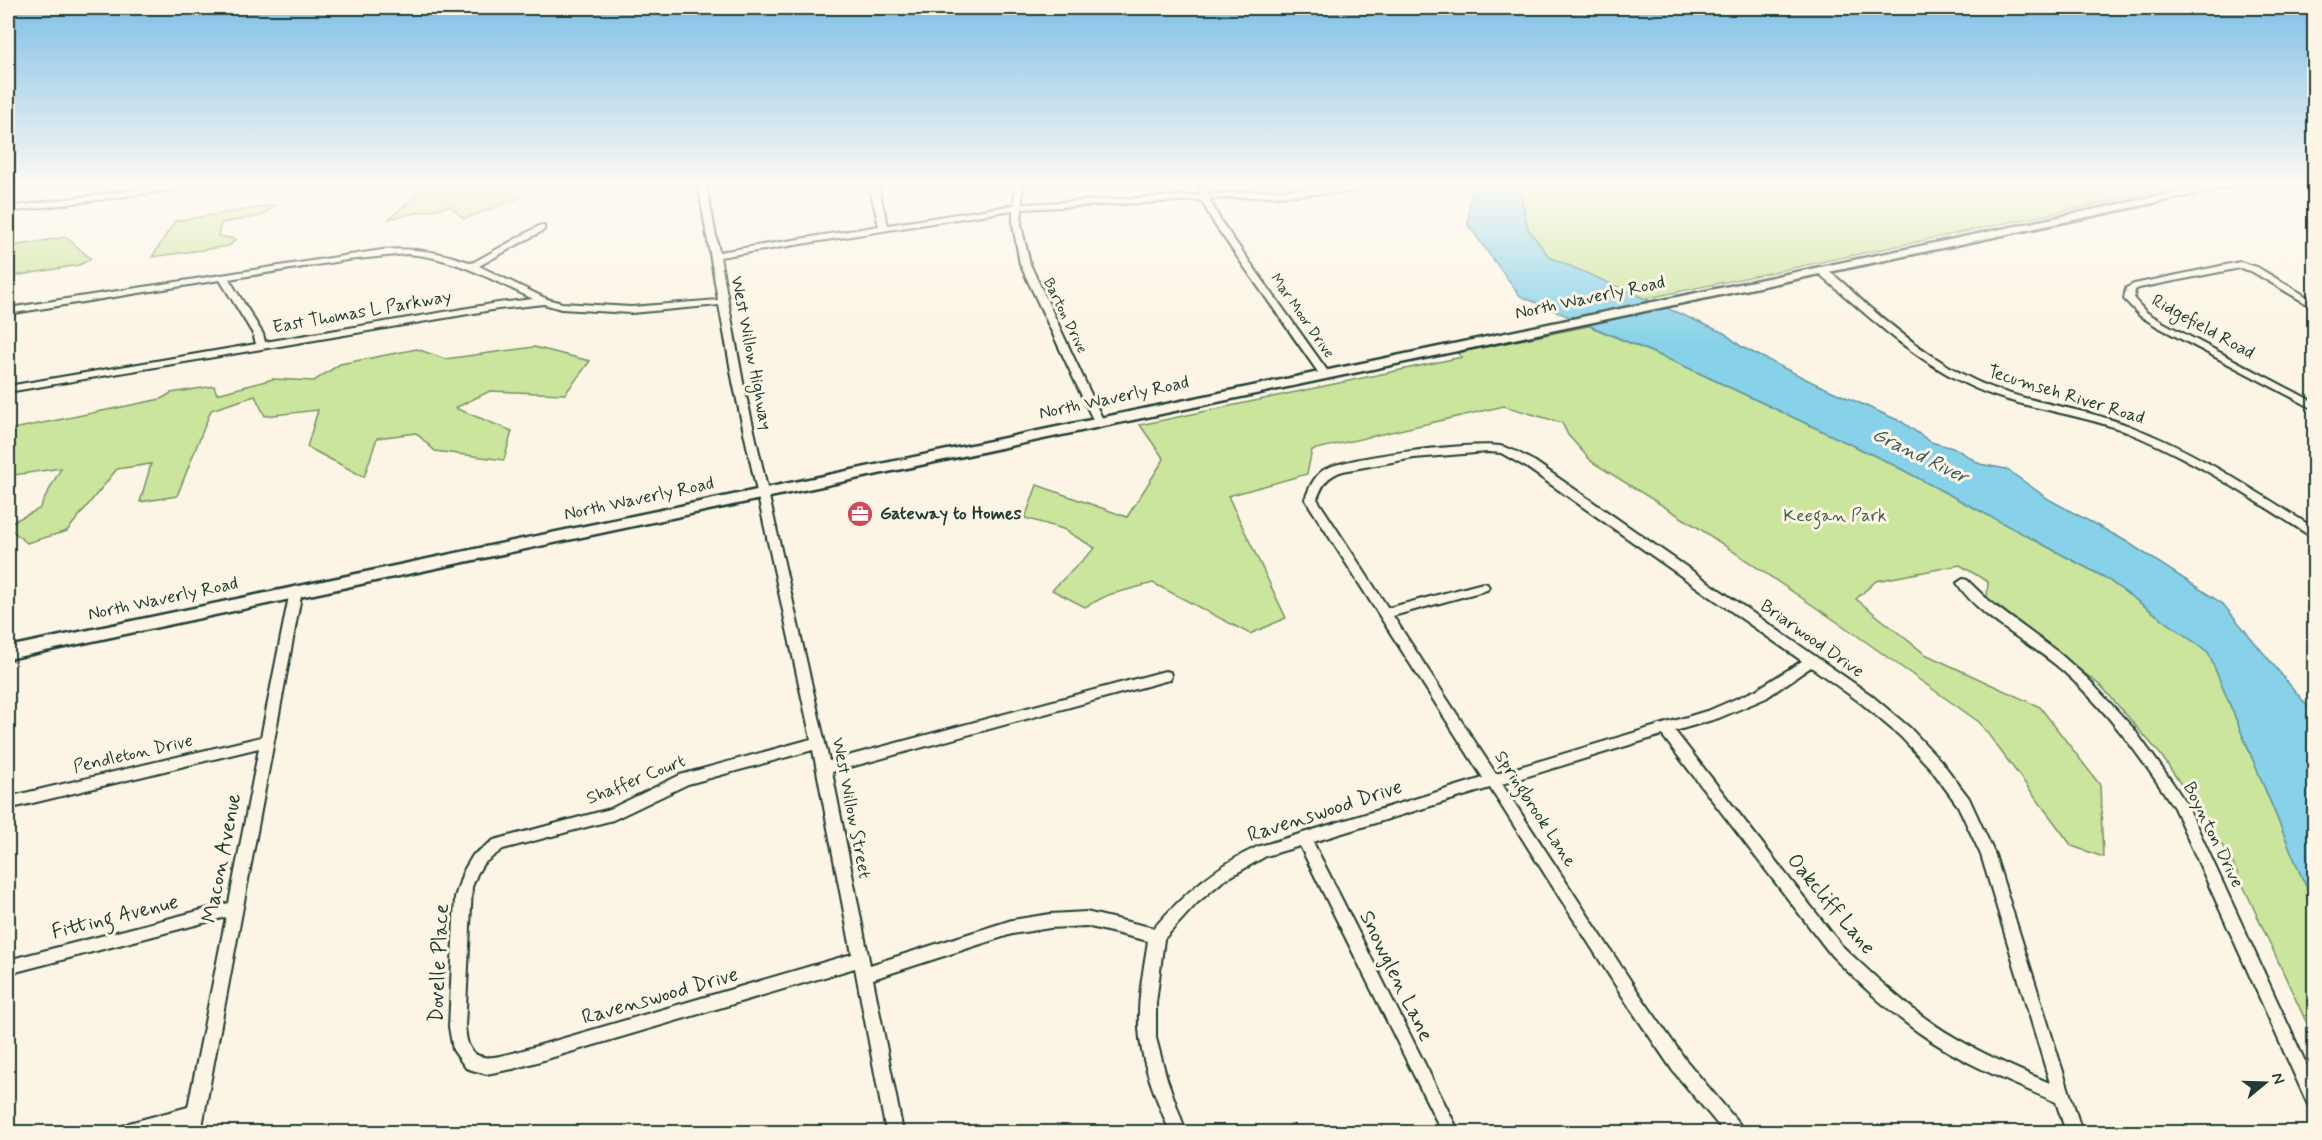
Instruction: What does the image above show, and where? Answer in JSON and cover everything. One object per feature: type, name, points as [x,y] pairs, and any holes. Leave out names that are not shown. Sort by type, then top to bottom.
[{"type":"main road","name":"North Waverly Road","points":[[8,653],[1324,373],[1976,237]]},
{"type":"street","points":[[473,266],[525,237]]},
{"type":"street","name":"West Willow Highway","points":[[712,237],[747,422],[764,492]]},
{"type":"street","points":[[716,255],[823,237]]},
{"type":"street","name":"Barton Drive","points":[[1020,237],[1025,264],[1099,422]]},
{"type":"street","name":"Mar Moor Drive","points":[[1228,237],[1324,373]]},
{"type":"street","points":[[8,311],[398,252],[437,255],[473,266],[544,301]]},
{"type":"street","name":"Ridgefield Road","points":[[2314,305],[2247,267],[2233,265],[2147,283],[2132,288],[2128,299],[2143,314],[2161,325],[2314,406]]},
{"type":"street","name":"Tecumseh River Road","points":[[1820,270],[1906,339],[1970,382],[2000,393],[2101,420],[2161,443],[2244,488],[2314,533]]},
{"type":"street","points":[[223,277],[225,284],[258,334],[261,346]]},
{"type":"street","points":[[498,306],[513,287]]},
{"type":"street","name":"East Thomas L Parkway","points":[[8,389],[498,306],[544,301],[561,306],[631,310],[723,302]]},
{"type":"street","name":"Briarwood Drive","points":[[1311,499],[1317,483],[1327,472],[1346,466],[1441,451],[1501,450],[1530,464],[1866,699],[1905,732],[1936,765],[1964,802],[1988,855],[2074,1132]]},
{"type":"street","name":"West Willow Street","points":[[764,492],[824,768],[895,1132]]},
{"type":"street","name":"Springbrook Lane","points":[[1311,499],[1634,1000],[1679,1065],[1735,1132]]},
{"type":"street","name":"Boynton Drive","points":[[1964,583],[1984,605],[2067,667],[2123,724],[2151,761],[2180,805],[2314,1099]]},
{"type":"street","points":[[1386,613],[1483,587]]},
{"type":"street","name":"Macon Avenue","points":[[192,1132],[296,591]]},
{"type":"street","name":"Ravenswood Drive","points":[[472,1062],[486,1066],[513,1061],[1012,927],[1050,921],[1086,920],[1156,936],[1183,905],[1217,875],[1262,850],[1714,714],[1761,694],[1812,660]]},
{"type":"street","points":[[824,768],[1165,676]]},
{"type":"street","name":"Oakcliff Lane","points":[[1666,730],[1836,950],[1865,978],[1928,1029],[1975,1058],[2064,1097]]},
{"type":"street","name":"Pendleton Drive","points":[[8,803],[267,741]]},
{"type":"street","name":"Shaffer Court","points":[[473,863],[499,844],[613,814],[685,779],[818,743]]},
{"type":"street","name":"Snowglen Lane","points":[[1304,838],[1451,1132]]},
{"type":"street","name":"Dovelle Place","points":[[472,1062],[461,1050],[457,1027],[463,897],[466,879],[473,863]]},
{"type":"street","name":"Fitting Avenue","points":[[8,967],[234,908]]},
{"type":"street","points":[[1156,936],[1149,982],[1147,1027],[1158,1076],[1178,1132]]},
{"type":"street","points":[[129,1132],[196,1113]]},
{"type":"green space","points":[[66,237],[91,259],[79,265],[8,277],[8,247]]},
{"type":"green space","points":[[165,237],[236,239],[229,246],[152,257]]},
{"type":"green space","points":[[1534,237],[1939,237],[1644,299],[1549,257]]},
{"type":"green space","name":"Keegan Park","points":[[1589,326],[1682,365],[1886,461],[2104,577],[2208,652],[2314,903],[2314,1039],[2230,857],[2161,755],[2102,687],[1987,597],[1988,582],[1960,565],[1876,581],[1856,599],[1925,654],[2040,707],[2100,785],[2103,857],[2072,846],[1979,722],[1697,527],[1592,462],[1568,435],[1562,423],[1504,406],[1312,450],[1307,474],[1228,496],[1286,618],[1250,634],[1153,583],[1108,595],[1085,607],[1052,590],[1095,548],[1063,529],[1025,518],[1037,485],[1127,517],[1164,459],[1140,425],[1462,357],[1457,353]]},
{"type":"green space","points":[[534,347],[590,361],[565,394],[490,391],[455,408],[512,431],[504,460],[435,451],[416,433],[377,438],[364,477],[307,447],[318,410],[265,416],[255,396],[211,410],[177,496],[140,502],[151,464],[117,469],[67,531],[27,543],[8,527],[8,524],[39,509],[61,468],[8,476],[8,430],[161,399],[171,393],[214,386],[217,394],[273,379],[314,381],[340,364],[417,349],[445,359]]},
{"type":"water","name":"Grand River","points":[[1477,237],[1534,237],[1549,257],[1724,333],[1742,347],[1814,383],[1902,422],[1931,442],[1956,449],[1980,464],[2006,469],[2050,500],[2124,540],[2223,604],[2314,714],[2314,902],[2208,652],[2104,577],[1886,461],[1682,365],[1520,296]]},
{"type":"place","name":"Gateway to Homes","points":[[860,514]]}]
